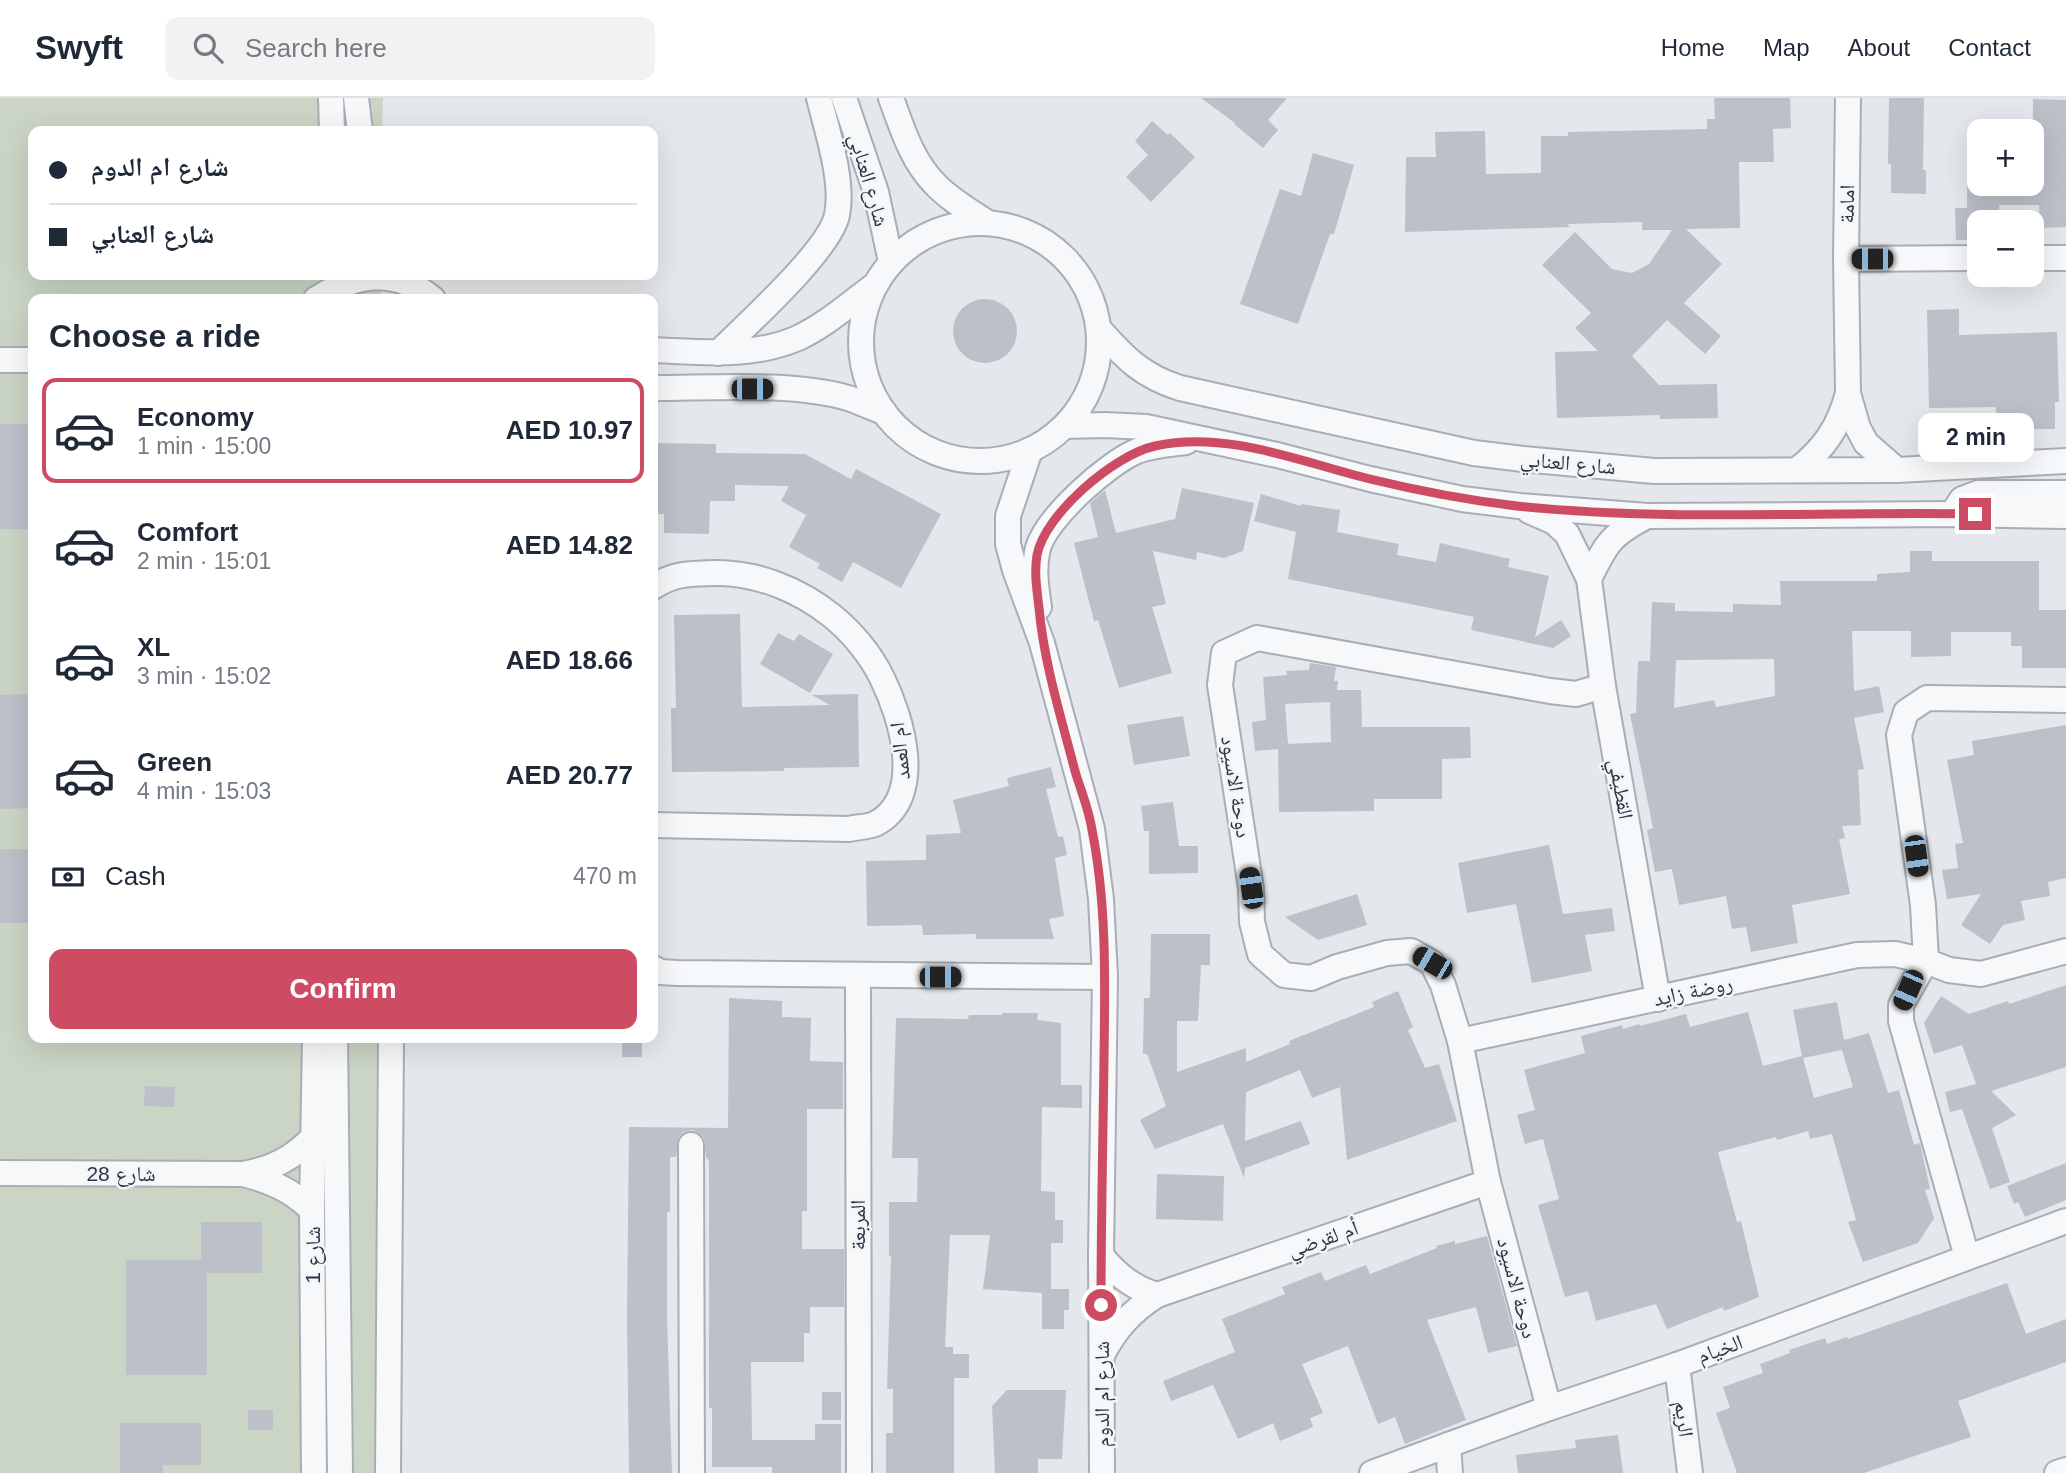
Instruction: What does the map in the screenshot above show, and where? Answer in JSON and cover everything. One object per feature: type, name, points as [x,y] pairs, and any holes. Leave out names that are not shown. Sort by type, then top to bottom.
[{"type":"street","points":[[331,98],[332,126]]},
{"type":"street","points":[[356,98],[359,126]]},
{"type":"street","points":[[718,353],[819,248],[837,216],[839,191],[819,98]]},
{"type":"street","name":"شارع العنابي","points":[[844,98],[876,192],[891,262]]},
{"type":"street","points":[[891,98],[920,166],[935,185],[988,223]]},
{"type":"street","name":"امامة","points":[[1848,98],[1848,393],[1858,428],[1866,443],[1896,470]]},
{"type":"street","points":[[988,223],[1015,228],[1041,239],[1063,256],[1080,277],[1093,302],[1099,328],[1098,364],[1086,397],[1065,426],[1048,440],[1030,450],[1004,458],[977,461],[950,457],[925,448],[902,432],[884,412],[870,389],[863,363],[861,336],[865,310],[875,284],[891,262],[911,244],[935,232],[961,224],[988,223]]},
{"type":"street","points":[[1846,259],[1967,258]]},
{"type":"street","points":[[2044,258],[2066,258]]},
{"type":"street","points":[[323,294],[338,285],[358,280]]},
{"type":"street","points":[[397,280],[422,288]]},
{"type":"street","points":[[658,350],[718,353],[773,347],[800,337],[824,323],[875,284]]},
{"type":"street","name":"شارع العنابي","points":[[1099,328],[1124,357],[1140,371],[1160,382],[1474,453],[1523,460],[1654,471],[1896,470],[2066,461]]},
{"type":"street","points":[[0,360],[28,360]]},
{"type":"street","points":[[658,388],[776,389],[823,393],[849,398],[884,412]]},
{"type":"street","name":"امامة","points":[[1797,470],[1813,457],[1830,437],[1848,393]]},
{"type":"street","points":[[1065,426],[1146,428],[1278,454],[1370,479],[1462,499],[1519,506],[1647,516],[2066,516]]},
{"type":"street","points":[[1042,643],[1035,574],[1043,535],[1051,522],[1068,503],[1128,456],[1156,446],[1204,441]]},
{"type":"street","name":"شارع ام الدوم","points":[[1030,450],[1008,516],[1008,544],[1042,643],[1092,829],[1101,899],[1105,977],[1101,1255],[1102,1473]]},
{"type":"street","points":[[1952,514],[1962,499],[1978,493],[2066,493]]},
{"type":"street","name":"القطيفي","points":[[1519,506],[1554,522],[1567,534],[1589,579],[1603,686],[1658,999]]},
{"type":"street","points":[[1589,579],[1605,546],[1626,527],[1647,516]]},
{"type":"street","name":"ام العمد","points":[[658,583],[667,577],[685,574],[724,573],[764,580],[801,594],[833,617],[861,645],[882,678],[900,722],[906,784],[895,807],[874,824],[849,829],[658,825]]},
{"type":"street","name":"دوحة الاسيود","points":[[1549,1408],[1488,1182],[1460,1041],[1443,985],[1432,963],[1411,951],[1374,957],[1337,967],[1311,978],[1284,975],[1260,954],[1252,922],[1251,888],[1220,685],[1224,653],[1257,638],[1550,691],[1576,694],[1603,686]]},
{"type":"street","points":[[1967,1257],[1901,1021],[1901,1004],[1926,961],[1923,905],[1899,735],[1906,712],[1927,698],[2066,700]]},
{"type":"street","name":"روضة زايد","points":[[1460,1041],[1857,955],[1895,954],[1949,970],[1981,974],[2066,951]]},
{"type":"street","points":[[658,971],[858,977],[1105,977]]},
{"type":"street","name":"المربعة","points":[[858,977],[859,1473]]},
{"type":"street","name":"شارع 1","points":[[314,1473],[312,1210],[315,1043]]},
{"type":"street","name":"شارع 1","points":[[335,1043],[340,1473]]},
{"type":"street","points":[[388,1473],[391,1043]]},
{"type":"street","name":"شارع 28","points":[[0,1173],[243,1174],[275,1166],[290,1158],[314,1136]]},
{"type":"street","points":[[691,1145],[692,1473]]},
{"type":"street","name":"شارع 28","points":[[243,1174],[281,1186],[298,1196],[312,1210]]},
{"type":"street","name":"أم لقرضي","points":[[1102,1355],[1111,1336],[1125,1320],[1140,1306],[1157,1296],[1488,1182]]},
{"type":"street","name":"الخيام","points":[[1371,1473],[1677,1365],[2066,1221]]},
{"type":"street","points":[[1101,1255],[1109,1266],[1129,1283],[1157,1296]]},
{"type":"street","name":"الريم","points":[[1677,1365],[1690,1473]]},
{"type":"street","points":[[1448,1445],[1450,1473]]},
{"type":"street","points":[[2057,1473],[2066,1470]]},
{"type":"green space","points":[[0,98],[383,98],[382,126],[28,126],[28,280],[381,280],[381,294],[28,294],[28,1043],[377,1043],[375,1473],[0,1473]]},
{"type":"building","points":[[1201,98],[1287,98],[1268,120],[1278,130],[1263,148]]},
{"type":"building","points":[[1714,98],[1790,98],[1791,128],[1773,129],[1774,162],[1739,162],[1740,228],[1686,229],[1722,264],[1684,303],[1721,336],[1705,354],[1667,320],[1632,356],[1659,385],[1717,384],[1718,418],[1660,419],[1660,415],[1557,418],[1555,352],[1598,351],[1575,328],[1591,313],[1542,265],[1575,232],[1612,269],[1632,273],[1649,264],[1672,230],[1642,230],[1642,222],[1405,232],[1406,157],[1436,157],[1435,132],[1485,131],[1486,174],[1541,173],[1541,136],[1568,136],[1568,132],[1707,129],[1707,119],[1715,119]]},
{"type":"building","points":[[1889,98],[1924,98],[1923,170],[1926,170],[1926,194],[1891,193],[1891,164],[1888,164]]},
{"type":"building","points":[[2033,99],[2066,100],[2066,227],[2044,228],[2044,210],[2039,210],[2039,205],[1999,205],[1999,210],[1967,210],[1967,240],[1956,240],[1955,208],[1967,208],[1967,196],[2044,196],[2044,119],[2033,119]]},
{"type":"building","points":[[1152,121],[1168,135],[1170,133],[1195,157],[1151,202],[1126,177],[1148,155],[1135,141]]},
{"type":"building","points":[[1313,153],[1354,165],[1334,234],[1330,234],[1298,324],[1240,304],[1280,189],[1301,196]]},
{"type":"building","points":[[985,299],[1003,305],[1011,313],[1017,331],[1011,349],[1003,357],[985,363],[967,357],[959,349],[953,331],[959,313],[967,305]]},
{"type":"building","points":[[1959,309],[1959,335],[2057,332],[2059,402],[2055,402],[2055,429],[1997,429],[1996,407],[1929,408],[1927,310]]},
{"type":"building","points":[[0,424],[28,424],[28,529],[0,529]]},
{"type":"building","points":[[658,443],[716,444],[716,453],[805,454],[851,479],[856,469],[941,514],[901,588],[853,562],[842,582],[817,568],[820,564],[789,547],[806,515],[781,501],[789,486],[735,485],[735,501],[710,501],[709,534],[664,533],[664,514],[658,514]]},
{"type":"building","points":[[1182,488],[1254,503],[1243,551],[1224,558],[1197,552],[1196,560],[1153,551],[1166,604],[1152,607],[1172,673],[1119,688],[1098,620],[1094,621],[1074,543],[1098,537],[1090,503],[1105,490],[1116,533],[1175,519]]},
{"type":"building","points":[[1261,494],[1301,506],[1340,510],[1337,532],[1399,544],[1397,555],[1436,562],[1440,543],[1510,559],[1508,567],[1549,576],[1535,637],[1561,620],[1571,636],[1553,648],[1471,630],[1474,617],[1288,579],[1296,532],[1254,521]]},
{"type":"building","points":[[1910,551],[1932,551],[1932,561],[2039,561],[2039,610],[2066,610],[2066,668],[2022,668],[2022,646],[2011,646],[2011,632],[1951,632],[1951,656],[1911,657],[1911,631],[1852,631],[1854,691],[1879,686],[1884,712],[1854,718],[1864,769],[1858,770],[1861,825],[1842,826],[1845,838],[1839,839],[1850,894],[1792,905],[1798,943],[1751,952],[1746,927],[1732,929],[1726,896],[1679,905],[1672,869],[1655,872],[1647,830],[1653,828],[1630,714],[1636,713],[1638,661],[1650,661],[1652,602],[1675,603],[1675,611],[1733,612],[1733,604],[1781,605],[1780,581],[1877,581],[1877,574],[1910,572]],"holes":[[[1774,659],[1775,696],[1716,707],[1714,700],[1674,708],[1676,660]]]},
{"type":"building","points":[[740,614],[742,707],[830,705],[812,695],[858,694],[859,767],[672,772],[671,708],[676,708],[674,615]]},
{"type":"building","points":[[778,633],[794,641],[799,634],[833,654],[810,693],[760,664]]},
{"type":"building","points":[[1310,663],[1336,667],[1334,681],[1338,681],[1337,690],[1361,690],[1362,727],[1470,727],[1471,758],[1442,759],[1442,799],[1374,799],[1374,811],[1279,812],[1278,749],[1255,751],[1252,722],[1266,720],[1263,677],[1287,675],[1286,671],[1309,670]],"holes":[[[1330,702],[1331,742],[1288,744],[1285,704]]]},
{"type":"building","points":[[28,694],[28,808],[0,809],[0,695]]},
{"type":"building","points":[[1183,716],[1190,756],[1134,765],[1127,725]]},
{"type":"building","points":[[2066,725],[2066,878],[2048,882],[2050,896],[2021,901],[2025,920],[2003,925],[1990,944],[1961,925],[1981,894],[1947,899],[1942,870],[1958,868],[1955,844],[1963,843],[1947,760],[1974,755],[1972,741]]},
{"type":"building","points":[[1051,767],[1056,787],[1046,789],[1058,837],[1063,836],[1067,855],[1055,858],[1064,916],[1049,919],[1054,939],[976,939],[976,934],[923,935],[922,925],[867,926],[866,861],[926,860],[926,835],[961,833],[953,800],[1009,786],[1007,778]]},
{"type":"building","points":[[1173,802],[1179,846],[1198,846],[1198,873],[1149,874],[1149,831],[1144,831],[1141,806]]},
{"type":"building","points":[[1549,845],[1563,914],[1612,908],[1615,931],[1585,935],[1592,971],[1532,983],[1516,904],[1467,913],[1458,863]]},
{"type":"building","points":[[0,849],[28,849],[28,923],[0,923]]},
{"type":"building","points":[[1357,894],[1367,925],[1318,940],[1285,917]]},
{"type":"building","points":[[1151,934],[1210,934],[1210,965],[1201,965],[1198,1021],[1177,1021],[1177,1072],[1246,1048],[1246,1062],[1290,1044],[1289,1041],[1374,1007],[1372,1002],[1398,991],[1413,1027],[1408,1030],[1425,1068],[1439,1064],[1457,1121],[1347,1160],[1340,1087],[1312,1098],[1300,1070],[1246,1092],[1245,1141],[1301,1121],[1310,1144],[1245,1168],[1244,1178],[1223,1124],[1155,1149],[1140,1120],[1166,1106],[1147,1054],[1143,1054],[1144,998],[1150,998]]},
{"type":"building","points":[[2066,985],[2066,1067],[1991,1091],[2016,1115],[1992,1128],[2010,1182],[1990,1189],[1962,1109],[1950,1112],[1945,1092],[1976,1084],[1962,1045],[1934,1054],[1924,1023],[1941,996],[1969,1014]]},
{"type":"building","points":[[729,998],[782,1001],[782,1017],[811,1018],[810,1061],[843,1062],[843,1109],[807,1109],[807,1211],[802,1211],[802,1249],[844,1249],[844,1307],[810,1307],[810,1333],[804,1333],[804,1362],[751,1362],[752,1440],[815,1440],[815,1424],[841,1424],[841,1473],[772,1473],[772,1467],[712,1467],[712,1408],[709,1408],[709,1161],[704,1138],[692,1130],[679,1137],[676,1157],[670,1157],[667,1319],[672,1473],[629,1473],[629,1127],[728,1128]]},
{"type":"building","points":[[1837,1002],[1844,1040],[1869,1033],[1888,1093],[1899,1090],[1914,1145],[1920,1143],[1930,1189],[1925,1190],[1934,1218],[1918,1243],[1863,1262],[1848,1222],[1856,1220],[1832,1134],[1810,1139],[1808,1131],[1718,1152],[1737,1222],[1741,1221],[1759,1297],[1724,1311],[1723,1307],[1667,1329],[1656,1304],[1596,1321],[1588,1291],[1565,1297],[1538,1205],[1559,1199],[1543,1139],[1525,1144],[1517,1115],[1535,1110],[1524,1070],[1585,1053],[1581,1036],[1622,1025],[1623,1029],[1686,1014],[1690,1027],[1748,1012],[1763,1066],[1802,1056],[1793,1010]],"holes":[[[1842,1050],[1853,1087],[1814,1098],[1803,1058]]]},
{"type":"building","points":[[1038,1013],[1037,1020],[1061,1023],[1061,1085],[1082,1085],[1082,1108],[1042,1107],[1041,1191],[1055,1192],[1055,1220],[1063,1220],[1063,1243],[1051,1243],[1051,1289],[1069,1289],[1069,1310],[1064,1310],[1064,1329],[1042,1329],[1042,1293],[983,1289],[990,1235],[950,1235],[945,1347],[953,1347],[953,1354],[969,1354],[969,1378],[954,1378],[954,1473],[886,1473],[886,1433],[893,1433],[893,1389],[887,1389],[891,1256],[889,1202],[917,1202],[918,1158],[892,1158],[896,1018],[968,1019],[969,1015]]},
{"type":"building","points":[[622,1043],[642,1043],[642,1057],[622,1057]]},
{"type":"building","points":[[145,1086],[175,1087],[174,1107],[144,1106]]},
{"type":"building","points":[[2066,1163],[2066,1200],[2025,1217],[2018,1202],[2014,1204],[2007,1186]]},
{"type":"building","points":[[1157,1174],[1224,1176],[1223,1221],[1156,1219]]},
{"type":"building","points":[[201,1222],[262,1222],[262,1273],[207,1273],[207,1375],[126,1375],[126,1260],[201,1260]]},
{"type":"building","points":[[1487,1236],[1517,1346],[1488,1353],[1476,1307],[1427,1320],[1466,1420],[1405,1444],[1395,1417],[1378,1424],[1348,1346],[1302,1364],[1323,1413],[1310,1418],[1313,1427],[1280,1441],[1273,1423],[1238,1439],[1213,1385],[1171,1401],[1163,1381],[1235,1352],[1222,1319],[1285,1294],[1282,1287],[1321,1272],[1325,1281],[1366,1265],[1370,1274],[1437,1248],[1436,1246]]},
{"type":"building","points":[[2007,1283],[2026,1334],[2066,1319],[2066,1362],[1958,1401],[1971,1437],[1864,1473],[1737,1473],[1716,1413],[1730,1408],[1723,1387],[1763,1373],[1760,1364],[1790,1353],[1789,1350],[1825,1338],[1827,1344],[1847,1337],[1848,1339]]},
{"type":"building","points":[[1007,1390],[1066,1390],[1062,1459],[1038,1459],[1038,1473],[995,1473],[992,1406]]},
{"type":"building","points":[[822,1392],[841,1392],[841,1420],[822,1420]]},
{"type":"building","points":[[248,1410],[273,1410],[273,1430],[248,1430]]},
{"type":"building","points":[[120,1423],[201,1423],[201,1465],[163,1465],[163,1473],[120,1473]]},
{"type":"building","points":[[1618,1435],[1623,1473],[1518,1473],[1516,1455],[1576,1448],[1575,1440]]},
{"type":"route","points":[[1101,1305],[1105,977],[1101,899],[1092,829],[1042,643],[1035,574],[1038,548],[1043,535],[1068,503],[1120,460],[1137,451],[1176,443],[1204,441],[1278,454],[1370,479],[1462,499],[1519,506],[1647,516],[1975,514]]}]
